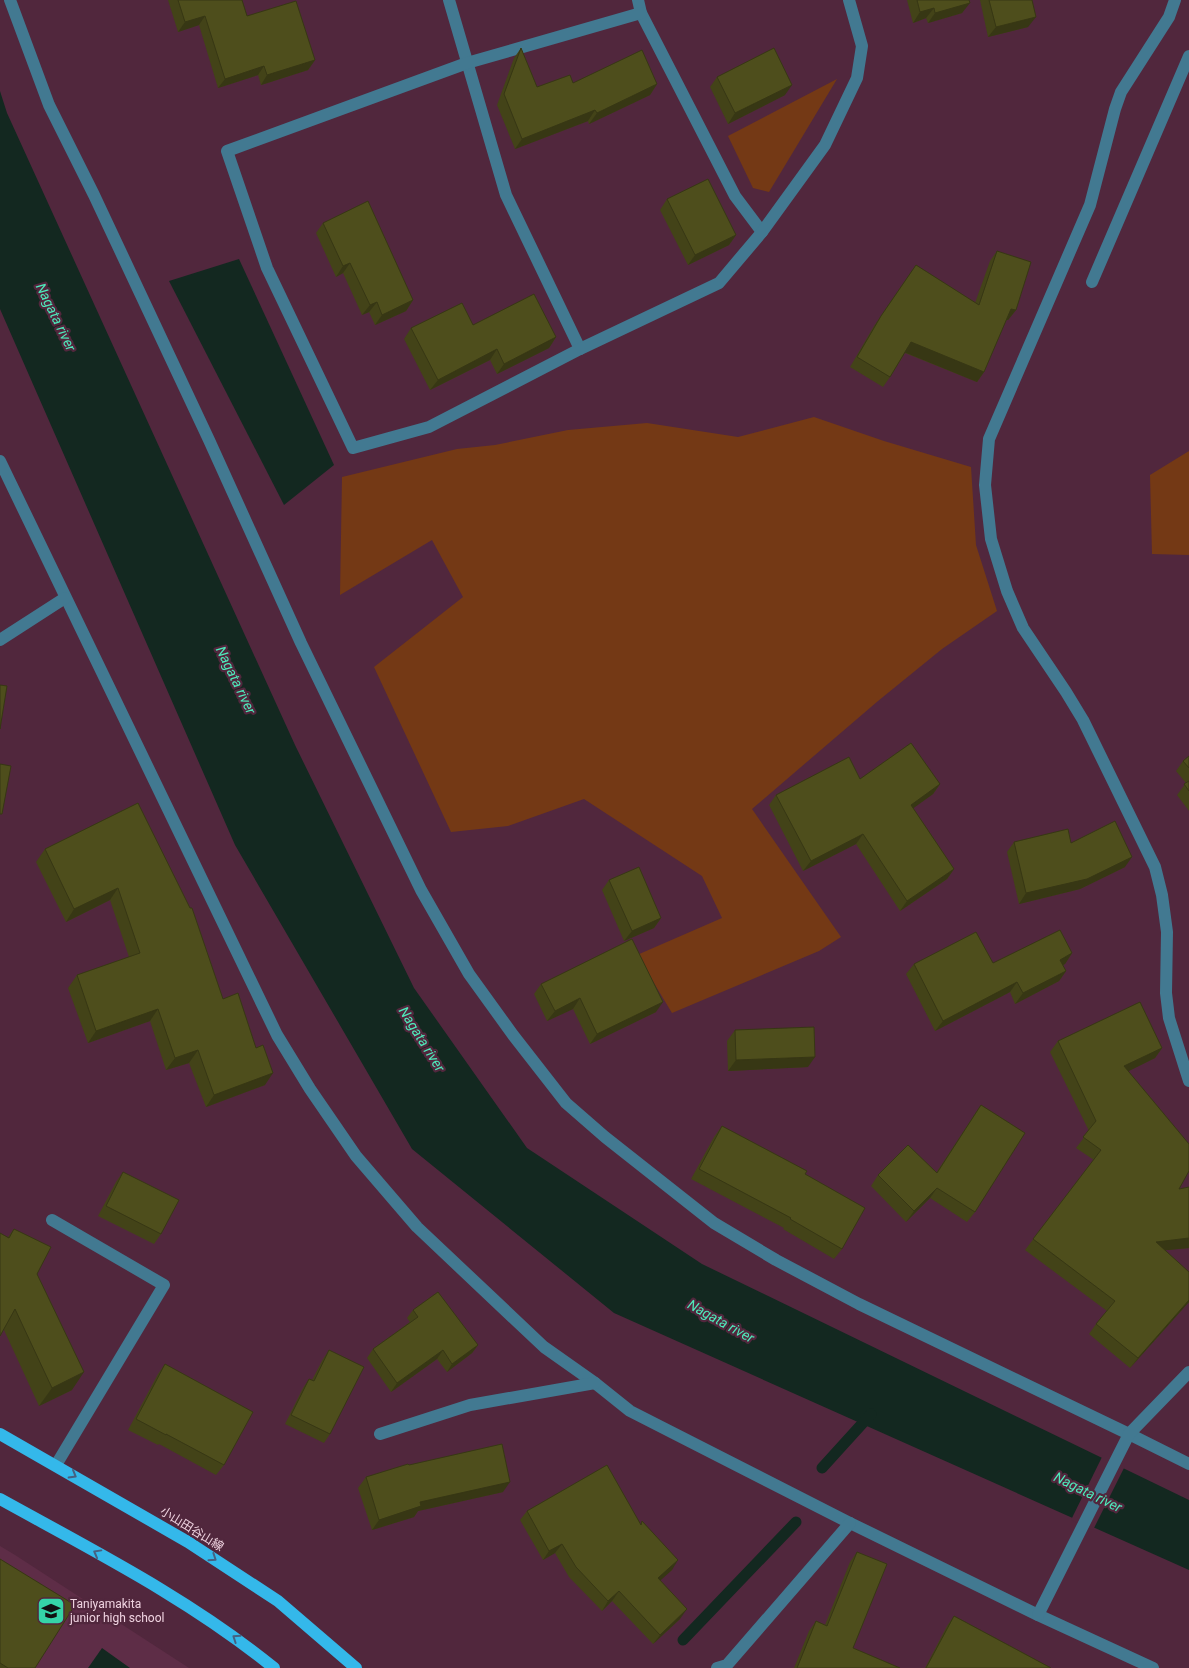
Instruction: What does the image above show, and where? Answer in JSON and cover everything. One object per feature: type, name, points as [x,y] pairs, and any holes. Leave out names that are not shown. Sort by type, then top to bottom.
[{"type":"main road","name":"小山田谷山線","points":[[0,1434],[188,1542],[278,1601],[356,1668]]},
{"type":"main road","points":[[0,1499],[149,1582],[242,1642],[274,1668]]},
{"type":"street","points":[[10,0],[49,105],[176,370],[305,652],[422,890],[469,974],[512,1036],[566,1103],[714,1223],[776,1260],[859,1304],[1189,1464]]},
{"type":"street","points":[[449,0],[506,195],[580,349]]},
{"type":"street","points":[[638,0],[641,13],[735,196],[762,232]]},
{"type":"street","points":[[641,13],[467,63],[227,151],[267,268],[353,448],[429,427],[580,349],[719,283],[762,232],[825,144],[858,78],[862,46],[849,0]]},
{"type":"street","points":[[1175,0],[1169,17],[1121,92],[1114,109],[1090,206],[989,439],[985,485],[991,539],[1007,591],[1023,628],[1083,720],[1155,867],[1162,895],[1167,932],[1166,993],[1169,1018],[1189,1080]]},
{"type":"street","points":[[1092,282],[1189,56]]},
{"type":"street","points":[[0,461],[277,1035],[310,1089],[356,1156],[417,1227],[544,1347],[595,1383],[630,1411],[1038,1616],[1153,1668]]},
{"type":"street","points":[[0,640],[65,598]]},
{"type":"street","points":[[52,1220],[164,1285],[56,1465]]},
{"type":"street","points":[[1038,1616],[1129,1434],[1189,1372]]},
{"type":"street","points":[[380,1434],[470,1405],[595,1383]]},
{"type":"street","points":[[725,1667],[850,1523]]},
{"type":"shaded area","points":[[837,79],[769,192],[753,188],[728,136]]},
{"type":"shaded area","points":[[814,417],[884,441],[971,467],[976,545],[997,611],[942,649],[752,809],[841,937],[819,951],[672,1013],[637,955],[722,918],[702,876],[584,799],[508,826],[451,832],[374,667],[463,597],[432,540],[340,595],[342,477],[457,449],[495,445],[568,430],[647,423],[738,437]]},
{"type":"shaded area","points":[[1189,451],[1189,555],[1152,554],[1150,475]]},
{"type":"shaded area","name":"Taniyamakita junior high school","points":[[0,1546],[15,1555],[189,1668],[0,1668]]},
{"type":"water","name":"Nagata river","points":[[0,91],[7,113],[295,745],[414,988],[527,1148],[702,1264],[1189,1500],[1189,1570],[614,1313],[412,1149],[235,845],[0,309]]},
{"type":"water","points":[[239,259],[334,465],[284,505],[169,281]]},
{"type":"water","points":[[102,1648],[130,1668],[88,1668]]},
{"type":"pier","points":[[1103,1455],[1125,1466],[1093,1530],[1071,1520]]},
{"type":"building","points":[[178,0],[242,0],[247,16],[296,1],[315,60],[267,75],[264,66],[225,79],[205,16],[185,22]]},
{"type":"building","points":[[917,0],[969,0],[970,3],[935,13],[934,8],[920,12]]},
{"type":"building","points":[[989,0],[1032,0],[1036,17],[996,27]]},
{"type":"building","points":[[521,48],[537,87],[570,75],[573,83],[642,50],[657,84],[597,113],[595,110],[522,139],[504,94]]},
{"type":"building","points":[[774,48],[792,85],[735,113],[717,77]]},
{"type":"building","points":[[708,179],[736,235],[695,255],[667,199]]},
{"type":"building","points":[[368,201],[413,300],[382,315],[377,302],[370,305],[350,263],[343,266],[323,223]]},
{"type":"building","points":[[997,251],[1031,262],[1016,310],[1011,309],[984,372],[911,342],[890,377],[857,357],[881,316],[916,265],[979,305]]},
{"type":"building","points":[[534,294],[556,337],[504,364],[497,349],[438,380],[411,328],[462,303],[473,325]]},
{"type":"building","points":[[0,685],[7,686],[0,729]]},
{"type":"building","points":[[911,743],[940,784],[911,805],[954,869],[907,901],[863,834],[811,861],[776,795],[849,757],[860,779]]},
{"type":"building","points":[[1189,756],[1189,768],[1183,761]]},
{"type":"building","points":[[0,764],[11,766],[2,814],[0,814]]},
{"type":"building","points":[[1189,781],[1189,791],[1184,784]]},
{"type":"building","points":[[138,803],[190,908],[192,908],[223,999],[238,993],[256,1048],[263,1045],[273,1073],[214,1095],[198,1050],[175,1058],[158,1009],[96,1031],[77,975],[140,953],[118,888],[74,909],[45,849]]},
{"type":"building","points":[[1115,821],[1132,857],[1087,879],[1026,893],[1014,842],[1068,829],[1071,843]]},
{"type":"building","points":[[639,867],[661,918],[632,931],[609,880]]},
{"type":"building","points":[[1060,930],[1072,953],[1060,960],[1066,971],[1023,993],[1017,982],[943,1021],[914,964],[976,932],[993,963]]},
{"type":"building","points":[[632,939],[663,1002],[597,1034],[580,998],[555,1011],[541,984]]},
{"type":"building","points":[[1140,1002],[1162,1048],[1124,1066],[1189,1144],[1189,1171],[1179,1189],[1189,1187],[1189,1238],[1156,1242],[1189,1272],[1189,1300],[1138,1358],[1096,1324],[1115,1301],[1033,1239],[1101,1150],[1083,1137],[1096,1121],[1058,1041]]},
{"type":"building","points":[[814,1027],[815,1057],[736,1060],[735,1030]]},
{"type":"building","points":[[981,1105],[1025,1133],[975,1212],[937,1188],[914,1211],[878,1175],[908,1145],[937,1173]]},
{"type":"building","points":[[722,1126],[807,1171],[805,1174],[865,1208],[842,1249],[791,1218],[699,1169]]},
{"type":"building","points":[[123,1172],[179,1200],[161,1234],[106,1206]]},
{"type":"building","points":[[14,1229],[51,1247],[37,1274],[84,1372],[52,1388],[15,1309],[0,1336],[0,1233],[9,1238]]},
{"type":"building","points":[[438,1292],[478,1345],[452,1364],[443,1350],[397,1383],[373,1349],[418,1317],[413,1310]]},
{"type":"building","points":[[329,1350],[364,1367],[330,1434],[291,1415],[309,1379],[314,1381]]},
{"type":"building","points":[[165,1364],[253,1412],[224,1465],[136,1419]]},
{"type":"building","points":[[502,1444],[510,1482],[420,1502],[421,1506],[379,1520],[366,1477],[408,1464]]},
{"type":"building","points":[[607,1465],[641,1525],[642,1521],[678,1560],[658,1578],[687,1609],[660,1635],[619,1591],[608,1601],[576,1567],[562,1544],[549,1551],[527,1511]]},
{"type":"building","points":[[857,1552],[887,1564],[853,1648],[900,1668],[797,1668],[816,1621],[827,1626]]},
{"type":"building","points":[[0,1559],[75,1605],[35,1668],[8,1668],[0,1663]]},
{"type":"building","points":[[954,1616],[1051,1668],[926,1668]]},
{"type":"waterway","points":[[822,1468],[871,1414]]},
{"type":"waterway","points":[[683,1640],[796,1522]]},
{"type":"place","name":"Taniyamakita junior high school","points":[[51,1611]]}]
